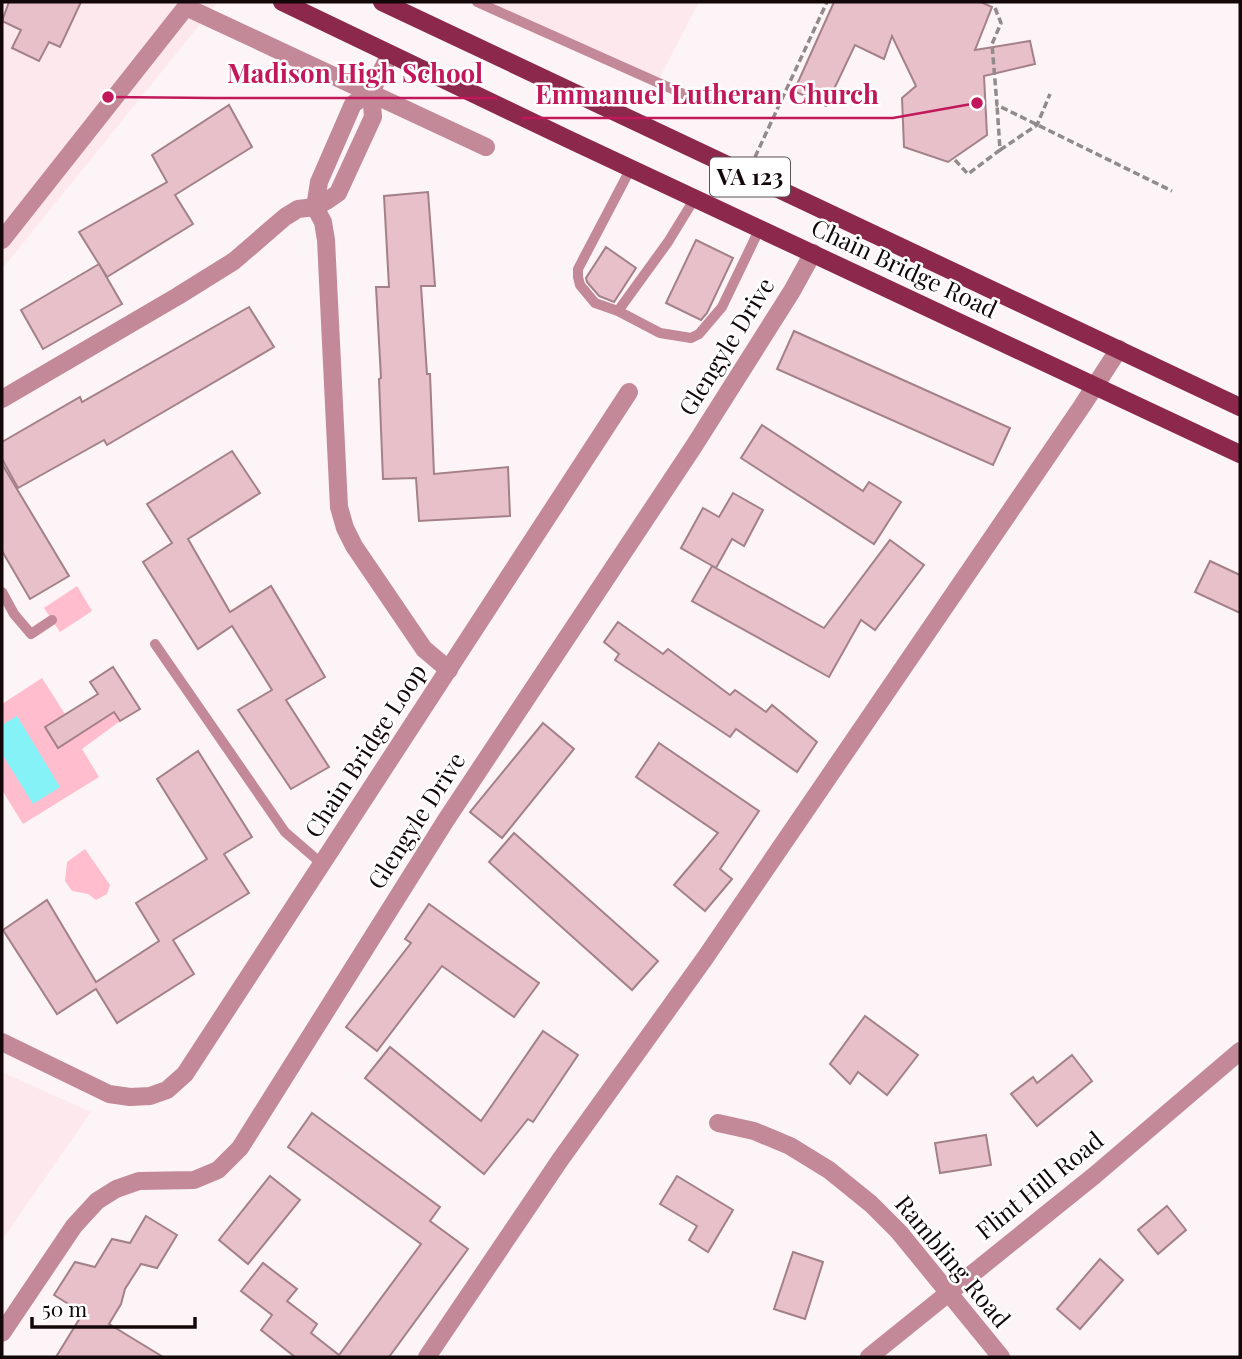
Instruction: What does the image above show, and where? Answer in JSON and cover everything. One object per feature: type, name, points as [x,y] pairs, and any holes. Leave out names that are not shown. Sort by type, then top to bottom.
[{"type":"main road","name":"Chain Bridge Road","points":[[282,2],[1240,454]]},
{"type":"main road","name":"Chain Bridge Road","points":[[382,2],[1240,407]]},
{"type":"street","points":[[2,240],[188,5],[486,146]]},
{"type":"street","points":[[2,399],[234,261],[298,209],[314,207],[338,193],[373,117],[371,92],[390,54]]},
{"type":"street","name":"Chain Bridge Loop","points":[[2,1042],[109,1094],[150,1096],[167,1090],[185,1074],[449,670],[424,649],[354,546],[345,528],[338,494],[326,240],[323,222],[314,207]]},
{"type":"street","name":"Glengyle Drive","points":[[2,1333],[74,1226],[97,1201],[116,1189],[139,1181],[194,1180],[218,1170],[240,1148],[446,820],[694,446],[813,253]]},
{"type":"street","points":[[428,1357],[560,1160],[705,958],[1119,349]]},
{"type":"street","points":[[449,670],[629,392]]},
{"type":"street","name":"Flint Hill Road","points":[[869,1357],[1095,1175],[1240,1051]]},
{"type":"street","name":"Rambling Road","points":[[718,1123],[754,1131],[790,1146],[829,1170],[871,1204],[899,1232],[1001,1357]]},
{"type":"lane","points":[[477,2],[688,96]]},
{"type":"lane","points":[[631,168],[578,269],[578,277],[580,285],[596,303],[660,333],[691,338],[699,334],[722,307],[760,228]]},
{"type":"lane","points":[[618,311],[668,242],[695,198]]},
{"type":"lane","points":[[2,592],[14,614],[31,634],[52,620]]},
{"type":"lane","points":[[155,644],[285,832],[322,864]]},
{"type":"path","points":[[754,159],[827,2]]},
{"type":"path","points":[[995,8],[1001,23],[992,44],[1000,150]]},
{"type":"path","points":[[955,160],[968,174],[1037,125],[1050,94]]},
{"type":"path","points":[[997,105],[1172,191]]},
{"type":"shaded area","points":[[2,2],[218,2],[2,269]]},
{"type":"shaded area","points":[[477,2],[699,2],[657,83]]},
{"type":"shaded area","points":[[77,586],[92,611],[60,632],[44,608]]},
{"type":"shaded area","points":[[42,678],[65,714],[45,727],[58,747],[114,712],[120,721],[82,749],[99,777],[23,824],[2,790],[2,704]]},
{"type":"shaded area","points":[[85,849],[110,885],[107,894],[96,900],[88,894],[72,891],[65,881],[67,862]]},
{"type":"shaded area","points":[[2,1072],[91,1112],[2,1240]]},
{"type":"water","points":[[17,716],[60,787],[33,804],[2,754],[2,725]]},
{"type":"building","points":[[9,2],[81,2],[60,47],[49,42],[39,61],[12,48],[21,30],[2,21]]},
{"type":"building","points":[[834,2],[981,2],[992,7],[975,50],[1030,41],[1035,64],[984,76],[987,135],[948,162],[904,147],[902,98],[916,86],[892,36],[884,59],[855,45],[826,106],[794,91]]},
{"type":"building","points":[[229,105],[252,147],[175,195],[193,224],[107,277],[79,232],[167,182],[152,155]]},
{"type":"building","points":[[428,192],[435,286],[421,286],[427,374],[430,374],[434,474],[508,467],[510,516],[419,521],[416,478],[383,479],[376,287],[389,287],[384,196]]},
{"type":"building","points":[[696,240],[733,258],[707,313],[701,320],[666,303]]},
{"type":"building","points":[[606,247],[636,268],[614,302],[599,296],[586,278]]},
{"type":"building","points":[[99,264],[122,304],[43,349],[21,310]]},
{"type":"building","points":[[249,307],[274,347],[107,445],[104,440],[18,488],[2,459],[2,442],[80,397],[82,402]]},
{"type":"building","points":[[794,331],[1010,428],[993,465],[777,369]]},
{"type":"building","points":[[762,425],[863,491],[869,482],[901,502],[874,544],[741,458]]},
{"type":"building","points":[[232,451],[260,493],[188,539],[230,612],[271,586],[325,677],[286,700],[329,767],[291,789],[238,710],[272,690],[232,626],[198,649],[143,562],[172,543],[147,504]]},
{"type":"building","points":[[2,464],[69,576],[30,599],[2,551]]},
{"type":"building","points":[[733,493],[763,510],[744,546],[732,539],[716,568],[681,548],[703,508],[719,517]]},
{"type":"building","points":[[890,540],[924,565],[875,630],[861,620],[829,677],[692,601],[712,566],[824,628]]},
{"type":"building","points":[[1210,561],[1240,575],[1240,613],[1195,592]]},
{"type":"building","points":[[618,622],[663,654],[668,649],[730,695],[735,690],[766,712],[772,705],[817,742],[797,772],[736,729],[730,737],[615,660],[619,654],[604,642]]},
{"type":"building","points":[[113,667],[140,709],[120,721],[114,712],[58,748],[45,727],[98,694],[90,682]]},
{"type":"building","points":[[543,723],[574,749],[502,838],[470,812]]},
{"type":"building","points":[[659,743],[759,811],[720,869],[732,879],[705,911],[674,885],[718,833],[636,777]]},
{"type":"building","points":[[198,751],[252,837],[224,854],[249,893],[173,940],[194,974],[117,1023],[96,989],[57,1014],[3,930],[47,900],[96,982],[159,941],[136,903],[207,859],[157,779]]},
{"type":"building","points":[[514,833],[658,961],[632,990],[489,862]]},
{"type":"building","points":[[429,904],[539,983],[514,1017],[442,966],[377,1051],[346,1027],[411,943],[405,939]]},
{"type":"building","points":[[865,1016],[918,1055],[887,1095],[858,1072],[850,1084],[830,1064]]},
{"type":"building","points":[[543,1031],[578,1055],[533,1122],[528,1119],[484,1174],[365,1078],[390,1047],[481,1121]]},
{"type":"building","points":[[1072,1055],[1092,1081],[1037,1126],[1011,1094],[1033,1077],[1037,1083]]},
{"type":"building","points":[[312,1113],[440,1207],[430,1221],[468,1249],[389,1357],[295,1357],[261,1330],[272,1315],[241,1291],[263,1263],[297,1289],[287,1301],[317,1324],[311,1333],[339,1355],[421,1244],[288,1147]]},
{"type":"building","points":[[986,1135],[991,1165],[940,1173],[935,1143]]},
{"type":"building","points":[[270,1176],[300,1200],[248,1264],[219,1240]]},
{"type":"building","points":[[677,1176],[733,1210],[708,1252],[689,1240],[697,1226],[660,1204]]},
{"type":"building","points":[[1167,1206],[1186,1230],[1158,1254],[1138,1230]]},
{"type":"building","points":[[146,1216],[177,1235],[157,1268],[141,1264],[125,1289],[121,1304],[109,1324],[163,1357],[56,1357],[83,1313],[54,1295],[75,1262],[95,1267],[112,1239],[130,1243]]},
{"type":"building","points":[[793,1252],[823,1262],[805,1319],[774,1309]]},
{"type":"building","points":[[1100,1259],[1123,1280],[1080,1329],[1057,1309]]},
{"type":"place","name":"Madison High School","points":[[108,97]]},
{"type":"place","name":"Emmanuel Lutheran Church","points":[[977,103]]}]
